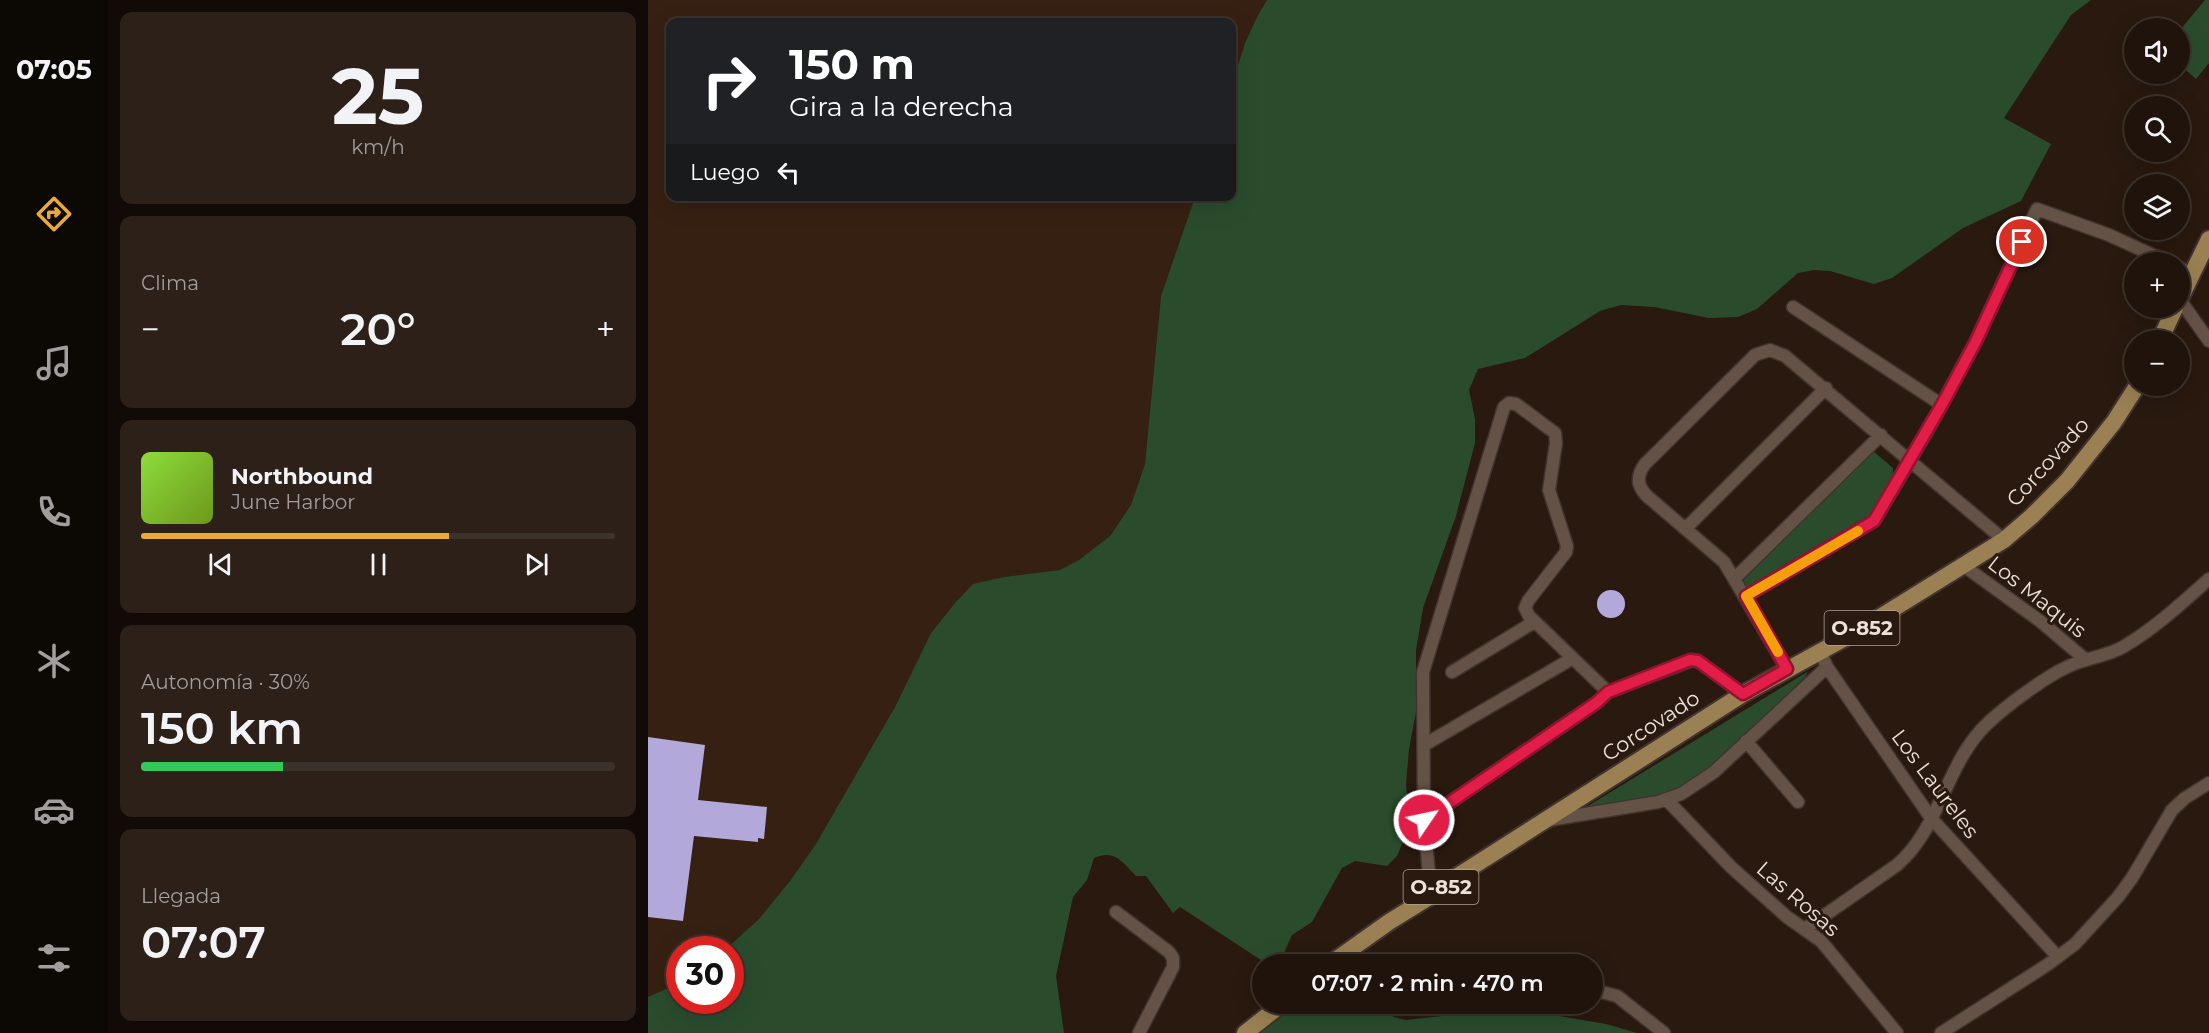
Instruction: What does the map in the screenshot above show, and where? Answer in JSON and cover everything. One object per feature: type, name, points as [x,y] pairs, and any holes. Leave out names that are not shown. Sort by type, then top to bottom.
[{"type":"main road","points":[[2190,265],[2209,239]]},
{"type":"main road","name":"Corcovado","points":[[1348,954],[1389,922],[1431,896],[1442,886],[1743,694],[1820,651],[2004,540],[2067,481],[2131,396]]},
{"type":"main road","points":[[1245,1033],[1269,1014]]},
{"type":"street","points":[[1746,596],[1874,521],[1942,405],[2003,285],[2037,209],[2109,235],[2146,252]]},
{"type":"street","points":[[1793,308],[1942,405]]},
{"type":"street","points":[[2190,313],[2209,341]]},
{"type":"street","points":[[1787,669],[1746,596],[1719,557],[1644,493],[1638,481],[1645,464],[1751,358],[1765,351],[1779,352],[1826,388],[2004,540]]},
{"type":"street","points":[[1686,528],[1826,388]]},
{"type":"street","points":[[1431,896],[1424,820],[1423,672],[1503,407],[1509,403],[1516,404],[1555,434],[1557,438],[1549,490],[1567,546],[1566,552],[1526,605],[1529,616],[1608,692]]},
{"type":"street","points":[[1735,578],[1881,435]]},
{"type":"street","name":"Los Maquis","points":[[1964,566],[2040,621],[2085,660]]},
{"type":"street","points":[[1805,929],[1903,860],[1914,847],[1931,818],[1963,754],[1986,724],[2053,675],[2085,660],[2114,652],[2132,641],[2209,579]]},
{"type":"street","points":[[1452,672],[1534,622]]},
{"type":"street","name":"Los Laureles","points":[[1820,651],[1827,667],[1931,818],[2058,957]]},
{"type":"street","points":[[1424,745],[1573,658]]},
{"type":"street","points":[[1424,820],[1596,703],[1608,692],[1693,660],[1698,661],[1743,694]]},
{"type":"street","points":[[1545,820],[1667,800],[1704,780],[1827,667]]},
{"type":"street","points":[[1746,741],[1798,802]]},
{"type":"street","points":[[1941,1033],[2058,957],[2074,944],[2118,897],[2140,868],[2172,810],[2185,798],[2209,783]]},
{"type":"street","name":"Las Rosas","points":[[1667,800],[1747,882],[1832,954],[1897,1033]]},
{"type":"street","points":[[1116,912],[1169,952],[1173,958],[1173,967],[1139,1033]]},
{"type":"street","points":[[1603,992],[1617,996],[1664,1033]]},
{"type":"shaded area","points":[[648,0],[1267,0],[1245,43],[1236,71],[1236,18],[666,18],[666,201],[1194,201],[1161,296],[1145,464],[1131,505],[1110,536],[1079,560],[1060,570],[1004,577],[973,584],[931,633],[895,707],[846,794],[816,844],[790,881],[759,919],[740,936],[666,936],[666,989],[648,997]]},
{"type":"green space","points":[[1267,0],[2091,0],[2071,15],[2004,118],[2051,144],[2021,201],[1963,228],[1892,278],[1874,284],[1830,271],[1814,270],[1798,273],[1757,309],[1738,317],[1709,318],[1654,307],[1621,305],[1600,311],[1525,358],[1478,369],[1469,390],[1475,419],[1475,443],[1456,516],[1423,608],[1416,650],[1416,712],[1409,749],[1406,784],[1410,826],[1397,856],[1387,866],[1355,861],[1342,868],[1312,922],[1292,935],[1283,954],[1252,954],[1180,907],[1173,913],[1146,876],[1136,876],[1118,858],[1107,855],[1094,858],[1087,880],[1073,897],[1056,976],[1064,1033],[648,1033],[648,997],[666,989],[666,1014],[744,1014],[744,936],[740,936],[759,919],[816,844],[895,707],[931,633],[956,602],[973,584],[1004,577],[1060,570],[1079,560],[1110,536],[1131,505],[1145,464],[1161,296],[1194,201],[1236,201],[1236,71],[1245,43]]},
{"type":"green space","points":[[2205,0],[2209,0],[2209,63],[2196,79],[2190,74],[2190,18]]},
{"type":"green space","points":[[1873,451],[1893,468],[1893,478],[1868,522],[1748,589],[1743,582],[1744,577]]},
{"type":"green space","points":[[1807,672],[1806,676],[1712,767],[1680,789],[1666,796],[1583,809]]},
{"type":"green space","points":[[1281,1014],[1387,1014],[1406,1020],[1448,1014],[1547,1014],[1606,1024],[1637,1033],[1256,1033]]},
{"type":"building","points":[[1611,590],[1621,594],[1625,604],[1621,614],[1611,618],[1601,614],[1597,604],[1601,594]]},
{"type":"building","points":[[648,737],[705,745],[698,800],[767,807],[764,839],[758,838],[758,842],[694,836],[683,921],[648,917]]},
{"type":"slow traffic","points":[[1778,652],[1746,596],[1858,531]]},
{"type":"route","points":[[1424,820],[1596,703],[1608,692],[1690,660],[1698,661],[1743,694],[1787,669],[1746,596],[1874,521],[1928,430],[1976,341],[2022,242]]}]
